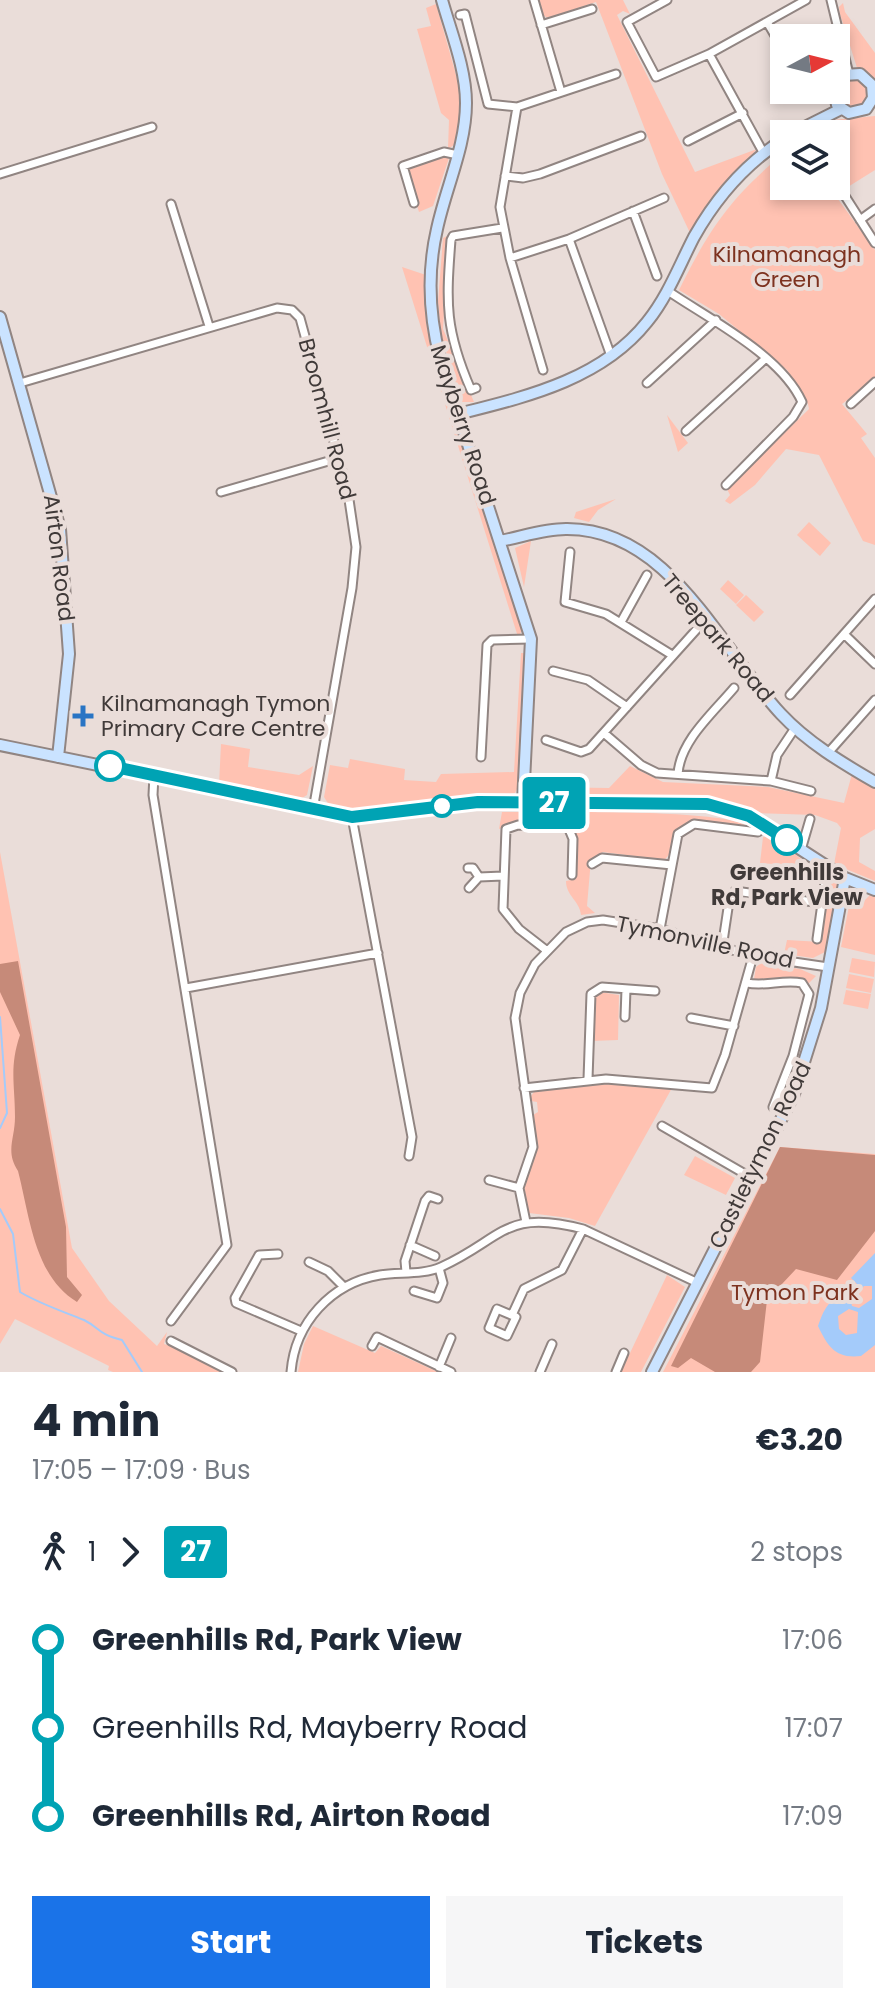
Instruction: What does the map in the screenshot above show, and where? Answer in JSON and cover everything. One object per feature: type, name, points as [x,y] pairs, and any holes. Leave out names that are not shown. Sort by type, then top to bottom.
[{"type":"street","name":"Mayberry Road","points":[[442,0],[465,92],[458,155],[436,231],[430,296],[434,337],[531,639],[523,802]]},
{"type":"street","points":[[534,0],[561,92]]},
{"type":"street","points":[[667,0],[626,21],[652,75],[662,76],[709,54],[806,0]]},
{"type":"street","points":[[831,0],[837,24]]},
{"type":"street","points":[[541,25],[592,9]]},
{"type":"street","points":[[460,15],[465,14],[488,104],[495,107],[517,107],[616,74]]},
{"type":"street","points":[[767,22],[770,27]]},
{"type":"street","points":[[709,54],[763,152]]},
{"type":"street","points":[[819,120],[841,109],[861,112],[873,102],[869,81],[860,74],[850,74]]},
{"type":"street","points":[[837,104],[841,109]]},
{"type":"street","points":[[517,107],[500,207],[502,228],[543,370]]},
{"type":"street","points":[[688,141],[743,113]]},
{"type":"street","points":[[0,174],[152,127]]},
{"type":"street","points":[[505,176],[523,178],[540,174],[641,136]]},
{"type":"street","points":[[458,414],[549,389],[611,356],[648,322],[719,198],[770,148]]},
{"type":"street","points":[[414,203],[403,166],[444,152],[458,155]]},
{"type":"street","points":[[510,258],[569,239],[664,198]]},
{"type":"street","points":[[847,200],[875,243]]},
{"type":"street","points":[[171,204],[209,326]]},
{"type":"street","points":[[860,220],[875,209]]},
{"type":"street","points":[[633,211],[657,276]]},
{"type":"street","points":[[476,388],[471,390],[451,340],[447,296],[451,240],[453,236],[502,228]]},
{"type":"street","points":[[569,239],[611,356]]},
{"type":"street","points":[[668,291],[716,320],[765,359],[799,395],[801,407],[726,485]]},
{"type":"street","name":"Broomhill Road","points":[[20,383],[279,308],[292,310],[300,318],[339,458],[356,547],[350,602],[313,810]]},
{"type":"street","name":"Airton Road","points":[[0,317],[54,501],[66,582],[68,659],[58,757]]},
{"type":"street","points":[[647,383],[716,320]]},
{"type":"street","points":[[686,431],[765,359]]},
{"type":"street","points":[[851,404],[875,382]]},
{"type":"street","points":[[221,492],[339,458]]},
{"type":"street","name":"Treepark Road","points":[[500,541],[545,530],[569,529],[590,531],[629,545],[670,577],[751,679],[795,728],[875,782]]},
{"type":"street","points":[[570,552],[565,602],[621,622],[672,655]]},
{"type":"street","points":[[621,622],[647,575]]},
{"type":"street","points":[[790,695],[875,599]]},
{"type":"street","points":[[546,740],[581,752],[605,734],[706,619]]},
{"type":"street","points":[[844,634],[875,664]]},
{"type":"street","points":[[481,757],[487,645],[492,640],[531,639]]},
{"type":"street","points":[[553,671],[588,680],[627,707]]},
{"type":"street","points":[[678,774],[679,760],[689,742],[734,688]]},
{"type":"street","points":[[828,753],[875,700]]},
{"type":"street","points":[[771,781],[777,755],[795,728]]},
{"type":"street","points":[[605,734],[641,765],[657,773],[771,781],[811,791]]},
{"type":"street","points":[[0,745],[352,817],[478,802],[707,804],[749,816],[845,878],[875,890]]},
{"type":"street","points":[[154,775],[153,795],[227,1245],[171,1321]]},
{"type":"street","points":[[352,817],[412,1137],[409,1156]]},
{"type":"street","points":[[801,850],[810,819]]},
{"type":"street","points":[[660,929],[678,834],[683,828],[694,824],[758,832]]},
{"type":"street","points":[[546,950],[509,920],[503,909],[506,829],[518,825],[568,827],[573,839],[572,875]]},
{"type":"street","points":[[592,864],[602,858],[672,865]]},
{"type":"street","points":[[468,868],[479,877],[503,876]]},
{"type":"street","points":[[817,939],[826,875]]},
{"type":"street","points":[[469,888],[479,877]]},
{"type":"street","name":"Castletymon Road","points":[[652,1372],[799,1080],[821,1008],[845,878]]},
{"type":"street","points":[[722,948],[728,908],[735,891],[821,903]]},
{"type":"street","name":"Tymonville Road","points":[[519,1188],[533,1147],[514,1028],[516,1008],[527,978],[546,950],[566,932],[587,922],[603,920],[660,929],[753,956],[828,967]]},
{"type":"street","points":[[186,988],[378,953]]},
{"type":"street","points":[[524,1088],[588,1079],[712,1088],[734,1026],[753,956]]},
{"type":"street","points":[[747,983],[759,986],[789,980],[802,983],[809,994],[793,1056],[773,1107]]},
{"type":"street","points":[[588,1079],[591,994],[602,987],[655,991]]},
{"type":"street","points":[[625,1017],[626,989]]},
{"type":"street","points":[[691,1018],[734,1026]]},
{"type":"street","points":[[662,1126],[752,1178]]},
{"type":"street","points":[[489,1180],[519,1188],[526,1222]]},
{"type":"street","points":[[406,1272],[405,1261],[425,1201],[429,1196],[438,1199]]},
{"type":"street","points":[[291,1372],[301,1331],[323,1303],[343,1286],[379,1275],[439,1268],[497,1231],[526,1222],[564,1224],[583,1229],[698,1283]]},
{"type":"street","points":[[512,1315],[524,1289],[562,1270],[583,1229]]},
{"type":"street","points":[[410,1245],[432,1255]]},
{"type":"street","points":[[278,1254],[259,1255],[235,1298],[236,1303],[301,1331]]},
{"type":"street","points":[[309,1262],[328,1271],[343,1286]]},
{"type":"street","points":[[414,1291],[437,1298],[443,1283],[439,1268]]},
{"type":"street","points":[[372,1346],[377,1337],[451,1372]]},
{"type":"street","points":[[439,1367],[451,1338]]},
{"type":"street","points":[[171,1341],[232,1372]]},
{"type":"street","points":[[540,1372],[552,1344]]},
{"type":"street","points":[[616,1372],[624,1353]]},
{"type":"green space","points":[[537,0],[623,0],[630,14],[623,11],[617,15],[695,172],[757,149],[709,204],[691,235],[662,174],[596,2],[548,18],[542,15]]},
{"type":"green space","points":[[843,3],[845,12],[875,53],[875,79],[858,71],[850,46],[850,24],[843,24],[839,7]]},
{"type":"green space","points":[[436,4],[462,96],[457,143],[448,149],[449,120],[441,113],[417,29],[431,26],[426,8]]},
{"type":"green space","points":[[850,81],[858,81],[866,89],[863,104],[853,108],[843,104],[850,104]]},
{"type":"green space","name":"Kilnamanagh Green","points":[[875,116],[875,170],[850,186],[850,120],[832,120]]},
{"type":"green space","points":[[444,155],[449,158],[433,206],[419,212],[407,174],[409,165]]},
{"type":"green space","name":"Kilnamanagh Green","points":[[770,165],[770,200],[839,200],[875,250],[875,379],[842,404],[867,434],[861,438],[875,458],[875,545],[863,541],[819,455],[786,449],[755,485],[730,504],[725,501],[730,495],[727,489],[809,409],[787,370],[719,314],[679,290],[723,215]]},
{"type":"green space","points":[[449,235],[443,329],[474,402],[461,402],[441,335],[438,302],[443,238]]},
{"type":"green space","points":[[402,267],[426,275],[427,330],[524,627],[518,637]]},
{"type":"green space","points":[[667,415],[688,443],[678,452]]},
{"type":"green space","points":[[616,499],[598,510],[589,522],[574,518],[576,512]]},
{"type":"green space","points":[[809,522],[831,543],[820,556],[797,535]]},
{"type":"green space","points":[[531,541],[524,587],[515,548]]},
{"type":"green space","points":[[728,580],[744,595],[736,604],[720,589]]},
{"type":"green space","points":[[746,595],[764,612],[754,622],[736,605]]},
{"type":"green space","points":[[521,653],[527,653],[520,782],[515,793],[371,811],[329,805],[324,797],[330,765],[348,768],[350,759],[405,769],[404,780],[436,782],[441,774],[514,772]]},
{"type":"green space","points":[[221,744],[250,749],[248,767],[299,775],[313,766],[307,795],[299,800],[219,785]]},
{"type":"green space","points":[[630,766],[663,782],[768,787],[844,803],[852,774],[875,789],[875,829],[860,838],[859,862],[875,871],[875,881],[834,864],[841,828],[837,823],[815,815],[756,813],[725,803],[533,792],[531,776],[542,787],[609,788]]},
{"type":"green space","points":[[502,812],[672,814],[733,821],[748,827],[691,821],[680,828],[672,850],[664,860],[603,852],[591,859],[587,906],[595,913],[581,915],[566,881],[576,879],[577,848],[570,827],[565,822],[515,822],[499,829]]},
{"type":"green space","points":[[770,836],[819,872],[835,878],[838,886],[825,952],[813,958],[784,954],[787,940],[821,942],[829,879],[789,871],[789,865],[760,863],[763,837]]},
{"type":"green space","points":[[0,852],[72,1248],[109,1301],[157,1346],[167,1332],[164,1344],[210,1360],[208,1365],[216,1369],[218,1365],[230,1372],[113,1372],[108,1370],[109,1366],[15,1319],[0,1344]]},
{"type":"green space","points":[[870,895],[875,897],[875,955],[841,947],[849,906],[863,902]]},
{"type":"green space","points":[[852,958],[875,962],[874,977],[849,972]]},
{"type":"green space","points":[[761,963],[800,969],[816,976],[808,984],[791,977],[761,983],[754,979],[756,967]]},
{"type":"green space","points":[[849,974],[874,979],[871,993],[846,988]]},
{"type":"green space","points":[[846,990],[871,994],[868,1009],[843,1004]]},
{"type":"green space","points":[[599,992],[619,995],[618,1040],[591,1041],[593,1000]]},
{"type":"green space","points":[[601,1082],[672,1088],[595,1226],[569,1218],[529,1213],[524,1187],[536,1149],[533,1115],[538,1112],[537,1102],[531,1101],[531,1096],[536,1089]]},
{"type":"green space","name":"Tymon Park","points":[[780,1147],[875,1154],[875,1372],[663,1372]]},
{"type":"green space","points":[[695,1156],[735,1178],[726,1195],[684,1175]]},
{"type":"green space","points":[[667,1275],[685,1287],[641,1372],[621,1372]]},
{"type":"green space","points":[[313,1326],[375,1353],[381,1346],[438,1372],[298,1372],[304,1344]]},
{"type":"shaded area","points":[[18,961],[66,1227],[67,1277],[82,1295],[77,1302],[51,1277],[43,1261],[12,1157],[14,1067],[20,1035],[0,992],[0,964]]},
{"type":"shaded area","name":"Tymon Park","points":[[780,1147],[875,1155],[875,1231],[837,1280],[796,1269],[767,1300],[760,1362],[751,1372],[715,1372],[691,1358],[678,1368],[671,1366]]},
{"type":"water","points":[[875,1253],[875,1345],[861,1356],[845,1356],[834,1350],[818,1326],[830,1303],[854,1292],[857,1284],[851,1278]],"holes":[[[864,1286],[872,1286],[872,1299],[859,1308],[852,1306],[851,1302]],[[849,1309],[858,1312],[857,1333],[846,1335],[839,1329],[838,1316]]]},
{"type":"waterway","points":[[0,1017],[7,1113],[0,1128]]},
{"type":"waterway","points":[[0,1209],[13,1234],[20,1292],[122,1340],[142,1372]]},
{"type":"bus line","name":"27","points":[[110,766],[352,817],[478,802],[707,804],[749,816],[787,840]]},
{"type":"place","name":"Kilnamanagh Tymon Primary Care Centre","points":[[83,716]]},
{"type":"place","name":"Greenhills Rd, Park View","points":[[787,840]]}]
